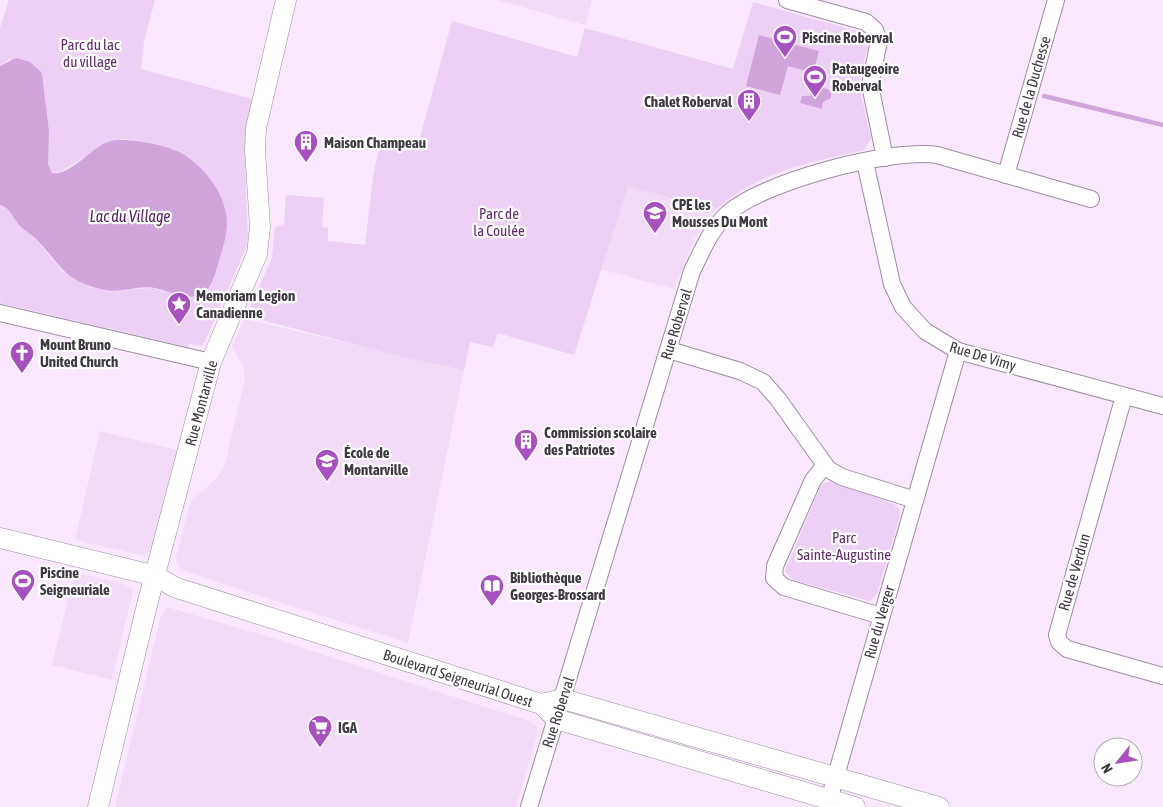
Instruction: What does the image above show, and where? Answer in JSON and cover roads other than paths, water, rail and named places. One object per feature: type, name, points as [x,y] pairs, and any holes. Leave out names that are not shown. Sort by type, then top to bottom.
[{"type":"street","name":"Rue Montarville","points":[[98,807],[211,362],[219,340],[253,267],[258,248],[260,220],[255,150],[256,128],[286,0]]},
{"type":"street","points":[[787,0],[866,22],[875,30],[878,46],[871,69],[870,85],[885,158]]},
{"type":"street","name":"Rue de la Duchesse","points":[[1006,174],[1056,0]]},
{"type":"street","name":"Rue Roberval","points":[[529,807],[692,271],[712,232],[727,214],[764,191],[787,182],[865,162],[921,153],[1006,174],[1091,199]]},
{"type":"street","name":"Rue De Vimy","points":[[865,162],[889,272],[899,300],[908,314],[925,331],[958,351],[1163,406]]},
{"type":"street","points":[[0,313],[211,362]]},
{"type":"street","points":[[669,350],[746,373],[763,382],[785,408],[825,465],[842,477],[915,500]]},
{"type":"street","name":"Rue du Verger","points":[[828,803],[958,351]]},
{"type":"street","name":"Rue de Verdun","points":[[1124,396],[1057,635],[1059,642],[1067,649],[1163,676]]},
{"type":"street","points":[[825,465],[813,480],[774,566],[774,578],[784,587],[881,616]]},
{"type":"street","name":"Boulevard Seigneurial Ouest","points":[[0,538],[156,576],[174,588],[542,704],[563,699],[939,807]]},
{"type":"street","points":[[542,704],[556,719],[828,803],[855,807]]},
{"type":"water","name":"Piscine Roberval","points":[[759,35],[819,51],[813,73],[788,66],[780,95],[746,86]]},
{"type":"water","name":"Lac du Village","points":[[16,58],[30,62],[42,73],[49,131],[48,164],[52,173],[66,170],[103,144],[110,141],[126,140],[146,142],[175,150],[190,159],[206,173],[219,192],[223,202],[227,228],[216,272],[206,291],[197,295],[185,296],[149,287],[112,291],[80,282],[64,271],[35,238],[20,226],[9,211],[0,205],[0,66]]},
{"type":"water","name":"Pataugeoire Roberval","points":[[811,86],[828,89],[831,93],[831,98],[823,102],[822,109],[800,103],[802,96],[811,96],[809,89]]},
{"type":"waterway","points":[[1044,96],[1163,125]]},
{"type":"place","name":"Piscine Roberval","points":[[785,58]]},
{"type":"place","name":"Pataugeoire Roberval","points":[[815,98]]},
{"type":"place","name":"Chalet Roberval","points":[[749,122]]},
{"type":"place","name":"Maison Champeau","points":[[306,163]]},
{"type":"place","name":"CPE les Mousses Du Mont","points":[[655,234]]},
{"type":"place","name":"Memoriam Legion Canadienne","points":[[179,325]]},
{"type":"place","name":"Mount Bruno United Church","points":[[22,374]]},
{"type":"place","name":"Commission scolaire des Patriotes","points":[[526,462]]},
{"type":"place","name":"École de Montarville","points":[[327,482]]},
{"type":"place","name":"Piscine Seigneuriale","points":[[23,602]]},
{"type":"place","name":"Bibliothèque Georges-Brossard","points":[[492,607]]},
{"type":"place","name":"IGA","points":[[320,748]]},
{"type":"park label","name":"Parc du lac du village","points":[[90,52]]},
{"type":"park label","name":"Parc de la Coulée","points":[[499,222]]},
{"type":"park label","name":"Parc Sainte-Augustine","points":[[844,546]]}]
